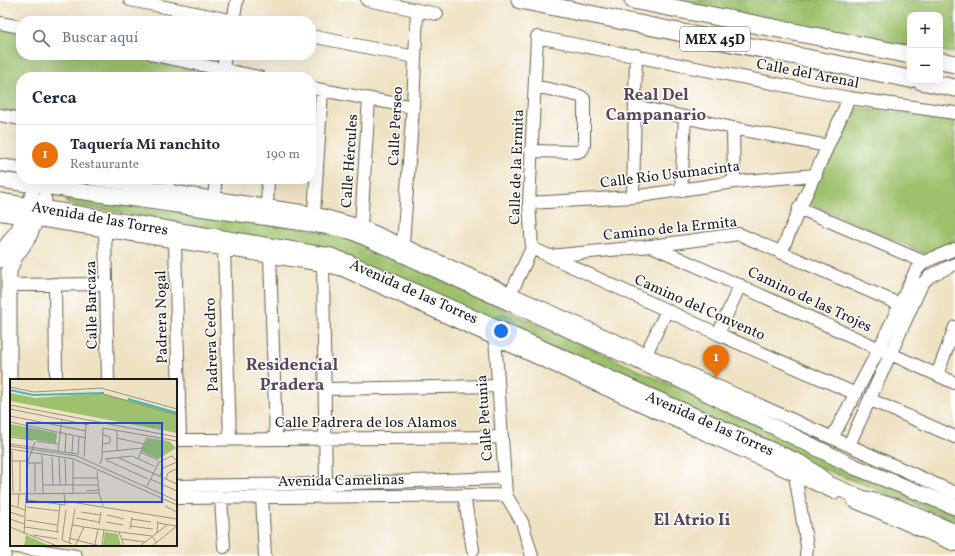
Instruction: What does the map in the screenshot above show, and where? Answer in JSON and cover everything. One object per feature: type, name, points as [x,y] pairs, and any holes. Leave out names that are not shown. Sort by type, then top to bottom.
[{"type":"highway","name":"MEX 45D","points":[[520,0],[907,78]]},
{"type":"highway","name":"MEX 45D","points":[[633,0],[907,54]]},
{"type":"highway","points":[[943,62],[955,64]]},
{"type":"highway","points":[[936,84],[955,88]]},
{"type":"main road","name":"Avenida de las Torres","points":[[0,180],[16,181]]},
{"type":"main road","points":[[3,551],[6,494],[4,272],[28,238],[32,213],[44,184]]},
{"type":"main road","name":"Avenida de las Torres","points":[[47,184],[69,191],[325,226],[353,232],[682,380],[855,467],[955,507]]},
{"type":"main road","points":[[95,194],[169,190]]},
{"type":"main road","points":[[65,212],[60,204],[62,196],[69,191]]},
{"type":"main road","name":"Avenida de las Torres","points":[[0,201],[32,213],[65,212],[331,256],[344,260],[803,464],[831,485],[862,498],[898,507],[955,532]]},
{"type":"street","points":[[130,0],[208,16]]},
{"type":"street","points":[[234,16],[238,0]]},
{"type":"street","points":[[367,0],[438,14]]},
{"type":"street","name":"Calle Perseo","points":[[403,244],[413,107],[417,10]]},
{"type":"street","points":[[0,23],[16,26]]},
{"type":"street","points":[[316,37],[415,57]]},
{"type":"street","name":"Calle del Arenal","points":[[537,37],[636,55],[849,98],[955,113]]},
{"type":"street","name":"Calle de la Ermita","points":[[511,293],[532,248],[529,203],[537,37]]},
{"type":"street","points":[[633,197],[636,55]]},
{"type":"street","points":[[173,60],[218,72]]},
{"type":"street","points":[[222,72],[224,60]]},
{"type":"street","points":[[531,151],[577,152],[582,150],[584,145],[584,99],[580,96],[535,86]]},
{"type":"street","points":[[316,130],[317,89],[413,107]]},
{"type":"street","points":[[781,253],[799,208],[816,175],[849,98]]},
{"type":"street","name":"Calle Hércules","points":[[361,226],[369,99]]},
{"type":"street","points":[[636,106],[733,128],[828,146]]},
{"type":"street","points":[[0,116],[16,118]]},
{"type":"street","points":[[681,190],[685,117]]},
{"type":"street","points":[[733,128],[734,182]]},
{"type":"street","points":[[0,165],[16,167]]},
{"type":"street","name":"Calle Río Usumacinta","points":[[529,203],[633,197],[734,182],[816,175]]},
{"type":"street","points":[[127,184],[215,196],[267,207],[314,213],[361,226],[955,493]]},
{"type":"street","points":[[215,184],[215,196]]},
{"type":"street","points":[[267,207],[268,184]]},
{"type":"street","points":[[314,213],[315,184]]},
{"type":"street","points":[[799,208],[924,262]]},
{"type":"street","name":"Avenida de las Torres","points":[[0,214],[32,213],[105,230],[323,265],[342,270],[795,475],[955,545]]},
{"type":"street","name":"Calle Barcaza","points":[[105,230],[108,379]]},
{"type":"street","name":"Camino de la Ermita","points":[[550,256],[651,246],[739,234],[898,304]]},
{"type":"street","name":"Padrera Nogal","points":[[175,242],[178,440]]},
{"type":"street","name":"Camino de las Trojes","points":[[651,246],[955,383]]},
{"type":"street","name":"Camino del Convento","points":[[532,248],[718,334],[856,394]]},
{"type":"street","points":[[832,438],[879,349],[898,304],[915,272],[924,262],[955,249]]},
{"type":"street","name":"Padrera Cedro","points":[[224,250],[230,440]]},
{"type":"street","points":[[270,257],[276,438]]},
{"type":"street","points":[[849,445],[922,284],[930,276],[955,264]]},
{"type":"street","points":[[323,265],[324,438],[326,490]]},
{"type":"street","points":[[4,272],[55,284],[107,284]]},
{"type":"street","points":[[55,284],[56,379]]},
{"type":"street","points":[[718,334],[740,285]]},
{"type":"street","points":[[646,354],[667,310]]},
{"type":"street","points":[[937,375],[955,327]]},
{"type":"street","name":"Calle Petunia","points":[[495,338],[497,386],[506,495]]},
{"type":"street","points":[[324,389],[497,386]]},
{"type":"street","points":[[870,400],[955,437]]},
{"type":"street","name":"Calle Padrera de los Alamos","points":[[178,440],[502,437]]},
{"type":"street","points":[[795,475],[806,546],[806,556]]},
{"type":"street","points":[[177,486],[326,490],[504,478]]},
{"type":"street","name":"Avenida Camelinas","points":[[177,498],[262,497],[326,490],[506,495]]},
{"type":"street","points":[[464,495],[473,550]]},
{"type":"street","points":[[506,495],[522,522],[532,556]]},
{"type":"street","points":[[262,497],[266,556]]},
{"type":"street","points":[[221,498],[224,547]]},
{"type":"street","points":[[3,551],[76,556]]},
{"type":"green space","points":[[660,0],[955,0],[955,53],[943,51],[943,12],[907,12],[907,46],[824,33]]},
{"type":"green space","points":[[0,29],[16,32],[16,60],[155,60],[209,71],[16,72],[16,112],[0,110]]},
{"type":"green space","points":[[851,107],[955,121],[955,241],[926,254],[806,202]]},
{"type":"green space","points":[[70,196],[148,209],[304,228],[350,239],[955,514],[955,522],[927,509],[815,466],[568,354],[209,229],[169,220],[71,205],[67,203],[66,200]]},
{"type":"place","name":"Taquería Mi ranchito","points":[[716,378]]},
{"type":"district","name":"Real Del Campanario","points":[[656,104]]},
{"type":"district","name":"Residencial Pradera","points":[[292,374]]},
{"type":"district","name":"El Atrio Ii","points":[[692,519]]}]
